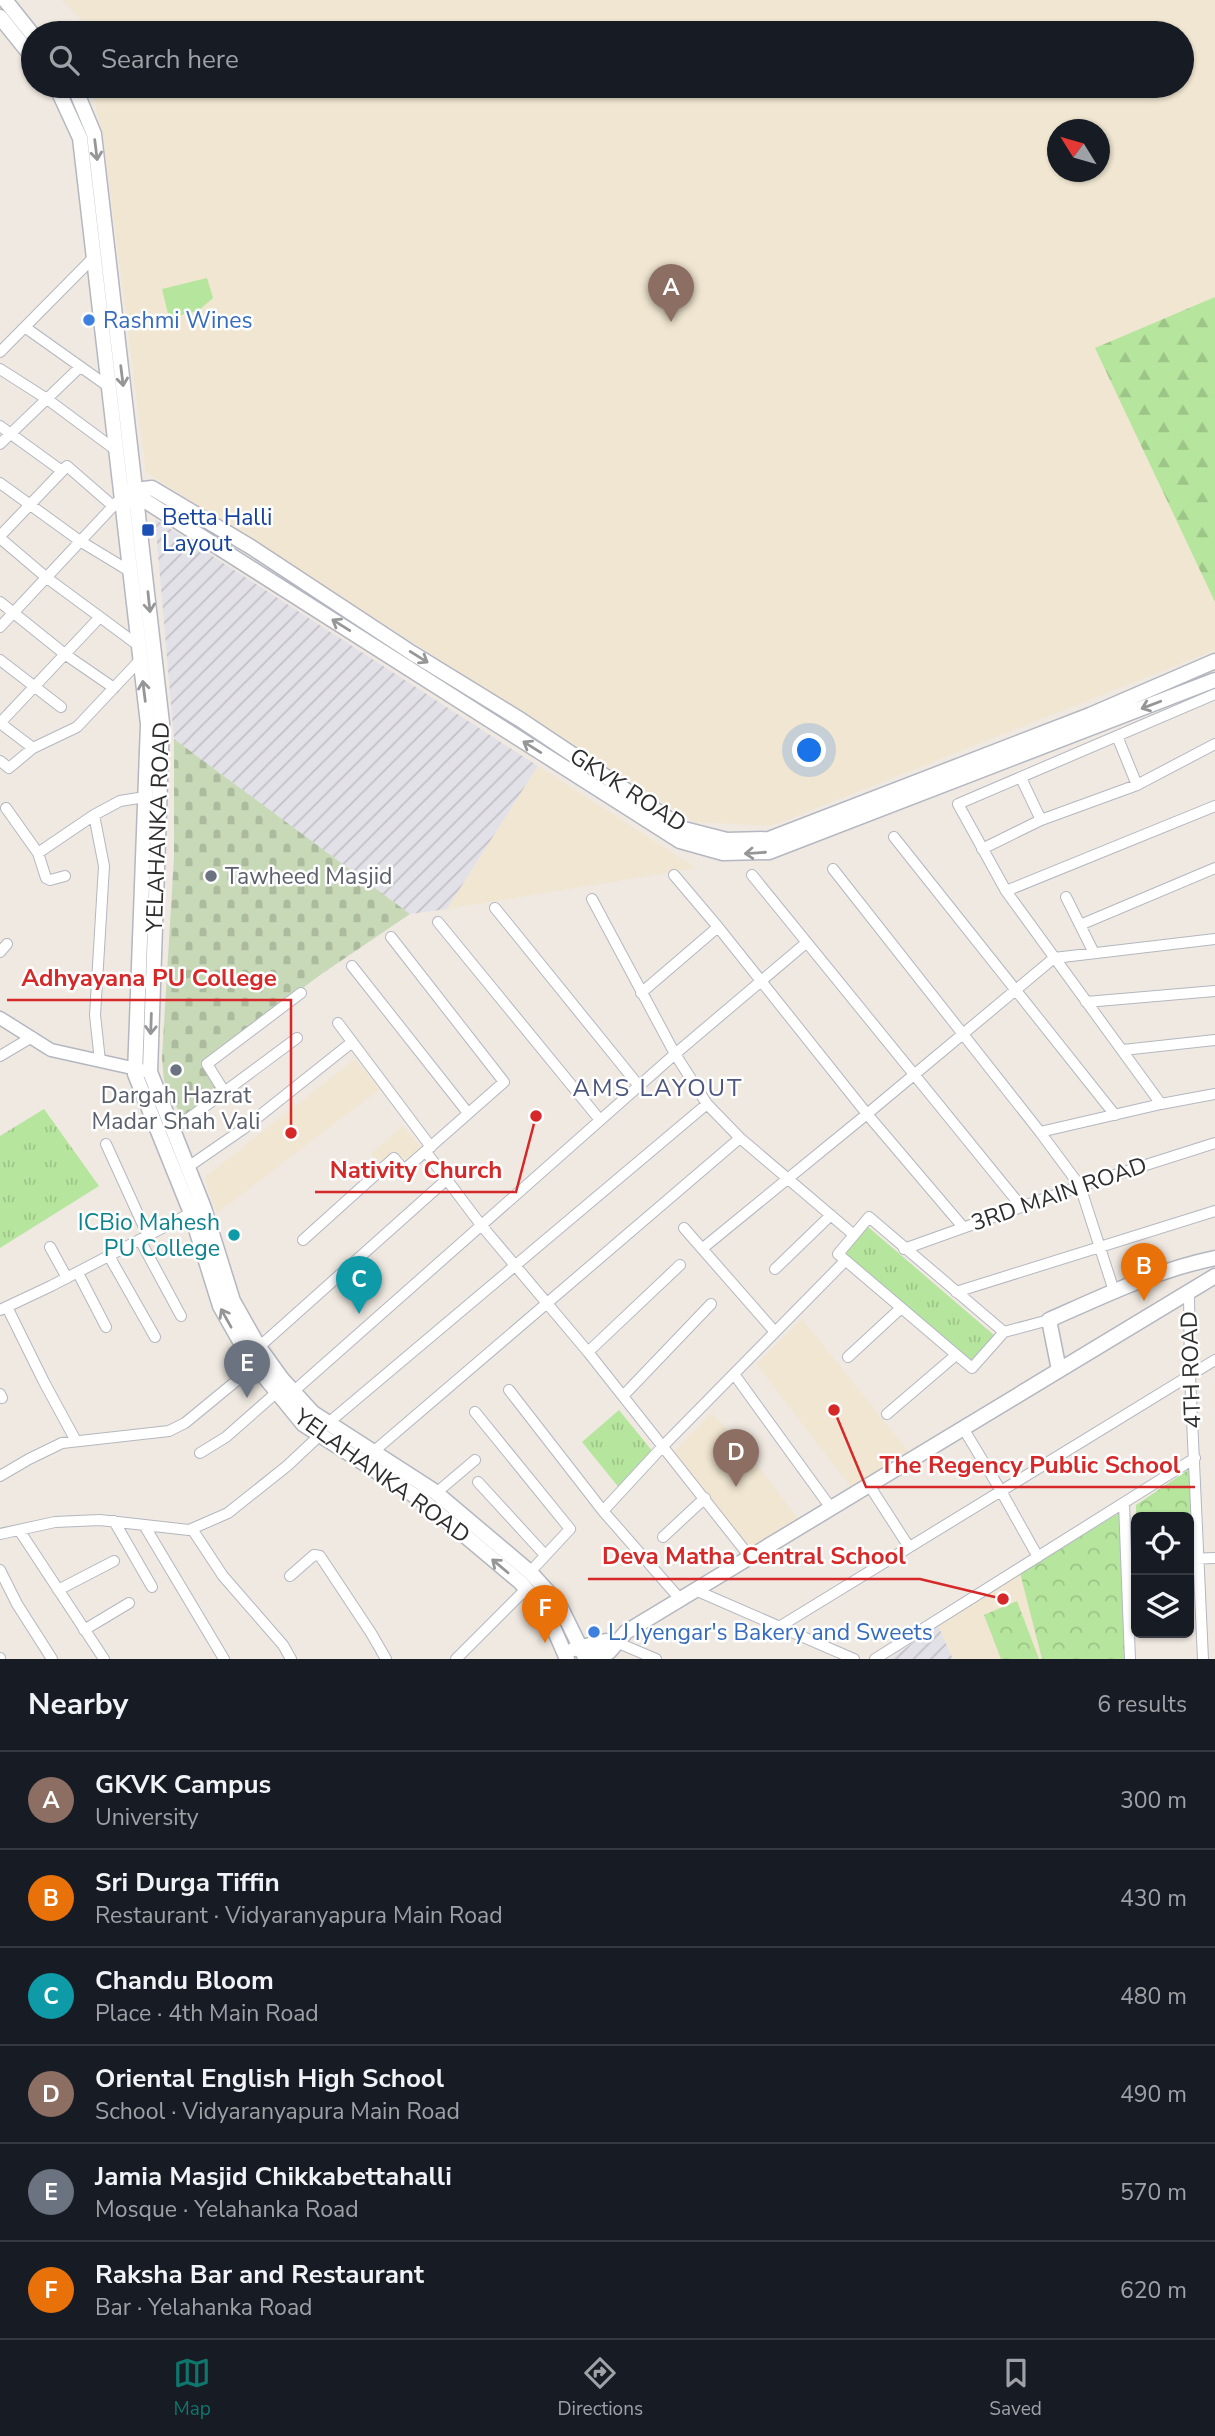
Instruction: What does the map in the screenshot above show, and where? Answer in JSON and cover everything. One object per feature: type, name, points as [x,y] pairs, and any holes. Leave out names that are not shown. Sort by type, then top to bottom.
[{"type":"main road","points":[[5,0],[22,21]]},
{"type":"main road","points":[[0,17],[21,43]]},
{"type":"main road","name":"YELAHANKA ROAD","points":[[62,98],[80,138],[117,451],[162,723],[143,1071]]},
{"type":"main road","name":"YELAHANKA ROAD","points":[[79,98],[94,134],[131,572],[148,723],[143,1071],[173,1130],[204,1208],[233,1301],[276,1393],[303,1424],[373,1452],[436,1493],[530,1572],[559,1604],[585,1656]]},
{"type":"main road","name":"GKVK ROAD","points":[[125,498],[152,488],[251,547],[412,653],[521,720],[684,829],[727,840],[769,839],[1090,715],[1215,662]]},
{"type":"main road","name":"GKVK ROAD","points":[[125,498],[155,508],[680,841],[716,852],[769,852],[1215,680]]},
{"type":"main road","name":"YELAHANKA ROAD","points":[[143,1071],[135,1074],[191,1213],[220,1306],[260,1356],[313,1413],[323,1430],[426,1503],[526,1589],[547,1613],[566,1655]]},
{"type":"main road","points":[[1059,1370],[1049,1320],[1114,1291],[1186,1264],[1215,1258]]},
{"type":"main road","points":[[566,1655],[585,1656],[606,1641],[614,1644],[626,1632],[1215,1276]]},
{"type":"street","points":[[0,352],[94,257]]},
{"type":"street","points":[[26,328],[109,387]]},
{"type":"street","points":[[0,444],[80,367]]},
{"type":"street","points":[[0,369],[47,399],[117,451]]},
{"type":"street","points":[[0,426],[62,471]]},
{"type":"street","points":[[0,627],[47,578],[80,541],[125,498],[67,466],[0,537],[47,578],[100,617],[140,653],[114,688],[77,727],[33,748],[9,768],[0,761]]},
{"type":"street","points":[[0,483],[80,541],[131,572]]},
{"type":"street","points":[[0,602],[114,688]]},
{"type":"street","points":[[33,748],[0,723],[100,617]]},
{"type":"street","points":[[0,660],[61,707]]},
{"type":"street","points":[[1161,1104],[1006,891],[958,804],[1215,694]]},
{"type":"street","points":[[1117,736],[1137,785]]},
{"type":"street","points":[[982,849],[1041,820],[1137,785],[1215,744]]},
{"type":"street","points":[[1021,778],[1041,820]]},
{"type":"street","points":[[38,853],[94,815],[120,801],[145,797]]},
{"type":"street","points":[[1006,891],[1215,807]]},
{"type":"street","points":[[6,808],[38,853],[46,878],[65,876]]},
{"type":"street","points":[[94,815],[104,866],[95,1015],[100,1061]]},
{"type":"street","points":[[894,837],[1115,1115]]},
{"type":"street","points":[[1080,925],[1215,868]]},
{"type":"street","points":[[833,869],[1080,1186],[1114,1291]]},
{"type":"street","points":[[674,874],[867,1114],[963,1227]]},
{"type":"street","points":[[752,875],[1021,1206]]},
{"type":"street","points":[[1066,897],[1094,953]]},
{"type":"street","points":[[592,899],[675,1054],[707,1104],[740,1138],[853,1235]]},
{"type":"street","points":[[495,908],[639,1086]]},
{"type":"street","points":[[438,922],[600,1120]]},
{"type":"street","points":[[641,993],[718,927]]},
{"type":"street","points":[[303,1240],[394,1158],[404,1170],[504,1083],[391,937]]},
{"type":"street","points":[[703,1248],[1054,958],[1215,939]]},
{"type":"street","points":[[294,1391],[675,1054],[806,943]]},
{"type":"street","points":[[352,966],[468,1113]]},
{"type":"street","points":[[1086,1002],[1215,991]]},
{"type":"street","points":[[225,1093],[208,1064],[301,993]]},
{"type":"street","points":[[0,1018],[51,1049],[143,1071]]},
{"type":"street","points":[[338,1023],[428,1149],[446,1180],[588,1352],[750,1557]]},
{"type":"street","points":[[0,1056],[32,1037]]},
{"type":"street","points":[[173,1130],[297,1038]]},
{"type":"street","points":[[1123,1050],[1215,1040]]},
{"type":"street","points":[[188,1167],[243,1129],[351,1044]]},
{"type":"street","points":[[1040,1132],[1215,1094]]},
{"type":"street","points":[[0,1534],[55,1522],[100,1520],[192,1529],[228,1513],[287,1466],[323,1430],[707,1104]]},
{"type":"street","points":[[373,1452],[740,1138]]},
{"type":"street","points":[[106,1143],[144,1238],[181,1315]]},
{"type":"street","name":"3RD MAIN ROAD","points":[[904,1249],[1021,1206],[1215,1143]]},
{"type":"street","points":[[0,1476],[62,1443],[169,1431],[185,1423],[446,1180]]},
{"type":"street","points":[[956,1292],[1215,1211]]},
{"type":"street","points":[[76,1441],[4,1308],[78,1273],[191,1213]]},
{"type":"street","points":[[775,1269],[831,1215]]},
{"type":"street","points":[[1004,1332],[869,1217],[838,1254],[972,1368],[1004,1332],[1049,1320]]},
{"type":"street","points":[[684,1228],[775,1332]]},
{"type":"street","points":[[50,1247],[67,1278]]},
{"type":"street","points":[[109,1256],[155,1337]]},
{"type":"street","points":[[603,1511],[845,1261]]},
{"type":"street","points":[[588,1352],[680,1265]]},
{"type":"street","points":[[78,1273],[106,1327]]},
{"type":"street","name":"4TH ROAD","points":[[1189,1292],[1195,1458],[1194,1559],[1203,1659]]},
{"type":"street","points":[[623,1396],[711,1304]]},
{"type":"street","points":[[848,1357],[901,1308]]},
{"type":"street","points":[[887,1414],[957,1355]]},
{"type":"street","points":[[779,1627],[1215,1360]]},
{"type":"street","points":[[734,1374],[831,1508]]},
{"type":"street","points":[[509,1390],[603,1511],[680,1599]]},
{"type":"street","points":[[200,1453],[226,1437],[276,1393]]},
{"type":"street","points":[[475,1412],[570,1529],[530,1572]]},
{"type":"street","points":[[963,1428],[1002,1490],[1038,1557]]},
{"type":"street","points":[[875,1659],[1195,1458]]},
{"type":"street","points":[[436,1493],[475,1460]]},
{"type":"street","points":[[478,1482],[545,1555]]},
{"type":"street","points":[[869,1485],[909,1547]]},
{"type":"street","points":[[663,1537],[705,1498]]},
{"type":"street","points":[[1124,1503],[1131,1555]]},
{"type":"street","points":[[114,1521],[152,1587]]},
{"type":"street","points":[[144,1525],[224,1659]]},
{"type":"street","points":[[192,1529],[223,1576],[284,1645],[291,1659]]},
{"type":"street","points":[[19,1530],[104,1659]]},
{"type":"street","points":[[290,1576],[314,1555],[320,1556],[372,1633],[386,1659]]},
{"type":"street","points":[[1194,1559],[1215,1558]]},
{"type":"street","points":[[58,1590],[114,1561]]},
{"type":"street","points":[[0,1570],[17,1604],[52,1659]]},
{"type":"street","points":[[1130,1659],[1132,1575]]},
{"type":"street","points":[[456,1659],[526,1589]]},
{"type":"street","points":[[695,1590],[854,1659]]},
{"type":"street","points":[[85,1630],[129,1603]]},
{"type":"street","points":[[614,1644],[656,1659]]},
{"type":"shaded area","points":[[62,0],[1215,0],[1215,650],[771,826],[694,822],[146,472],[103,134],[93,98],[1194,98],[1194,21],[83,21]]},
{"type":"shaded area","points":[[155,519],[538,766],[447,909],[410,914],[174,739]]},
{"type":"shaded area","points":[[538,766],[696,868],[447,909]]},
{"type":"shaded area","points":[[355,1059],[380,1089],[217,1213],[204,1178]]},
{"type":"shaded area","points":[[403,1126],[423,1149],[407,1163],[397,1152],[381,1166],[371,1154]]},
{"type":"shaded area","points":[[802,1319],[912,1456],[854,1491],[756,1364]]},
{"type":"shaded area","points":[[712,1413],[743,1446],[799,1520],[749,1550],[672,1454]]},
{"type":"shaded area","points":[[1020,1573],[1042,1659],[953,1659],[938,1625]]},
{"type":"shaded area","points":[[938,1625],[953,1659],[890,1659]]},
{"type":"green space","points":[[207,278],[213,298],[198,311],[169,318],[162,289]]},
{"type":"green space","points":[[1215,297],[1215,602],[1095,348]]},
{"type":"green space","points":[[174,739],[410,914],[323,973],[202,1062],[219,1093],[183,1120],[164,1081],[162,1058],[174,856]]},
{"type":"green space","points":[[44,1109],[99,1186],[0,1248],[0,1136]]},
{"type":"green space","points":[[867,1226],[995,1336],[973,1363],[844,1253]]},
{"type":"green space","points":[[619,1410],[653,1452],[620,1489],[582,1442]]},
{"type":"green space","points":[[1191,1468],[1193,1512],[1136,1512],[1136,1505]]},
{"type":"green space","points":[[1119,1513],[1125,1659],[1042,1659],[1020,1573]]},
{"type":"green space","points":[[1017,1601],[1039,1659],[1001,1659],[984,1615]]},
{"type":"place","name":"Rashmi Wines","points":[[89,320]]},
{"type":"place","name":"GKVK Campus","points":[[671,322]]},
{"type":"place","name":"Betta Halli Layout","points":[[148,530]]},
{"type":"place","name":"Tawheed Masjid","points":[[211,876]]},
{"type":"place","name":"Dargah Hazrat Madar Shah Vali","points":[[176,1070]]},
{"type":"place","name":"Nativity Church","points":[[536,1116]]},
{"type":"place","name":"Adhyayana PU College","points":[[291,1133]]},
{"type":"place","name":"ICBio Mahesh PU College","points":[[234,1235]]},
{"type":"place","name":"Sri Durga Tiffin","points":[[1144,1301]]},
{"type":"place","name":"Chandu Bloom","points":[[359,1314]]},
{"type":"place","name":"Jamia Masjid Chikkabettahalli","points":[[247,1398]]},
{"type":"place","name":"The Regency Public School","points":[[834,1410]]},
{"type":"place","name":"Oriental English High School","points":[[736,1487]]},
{"type":"place","name":"Deva Matha Central School","points":[[1003,1599]]},
{"type":"place","name":"LJ Iyengar's Bakery and Sweets","points":[[594,1632]]},
{"type":"place","name":"Raksha Bar and Restaurant","points":[[545,1643]]},
{"type":"district","name":"AMS LAYOUT","points":[[658,1088]]}]
